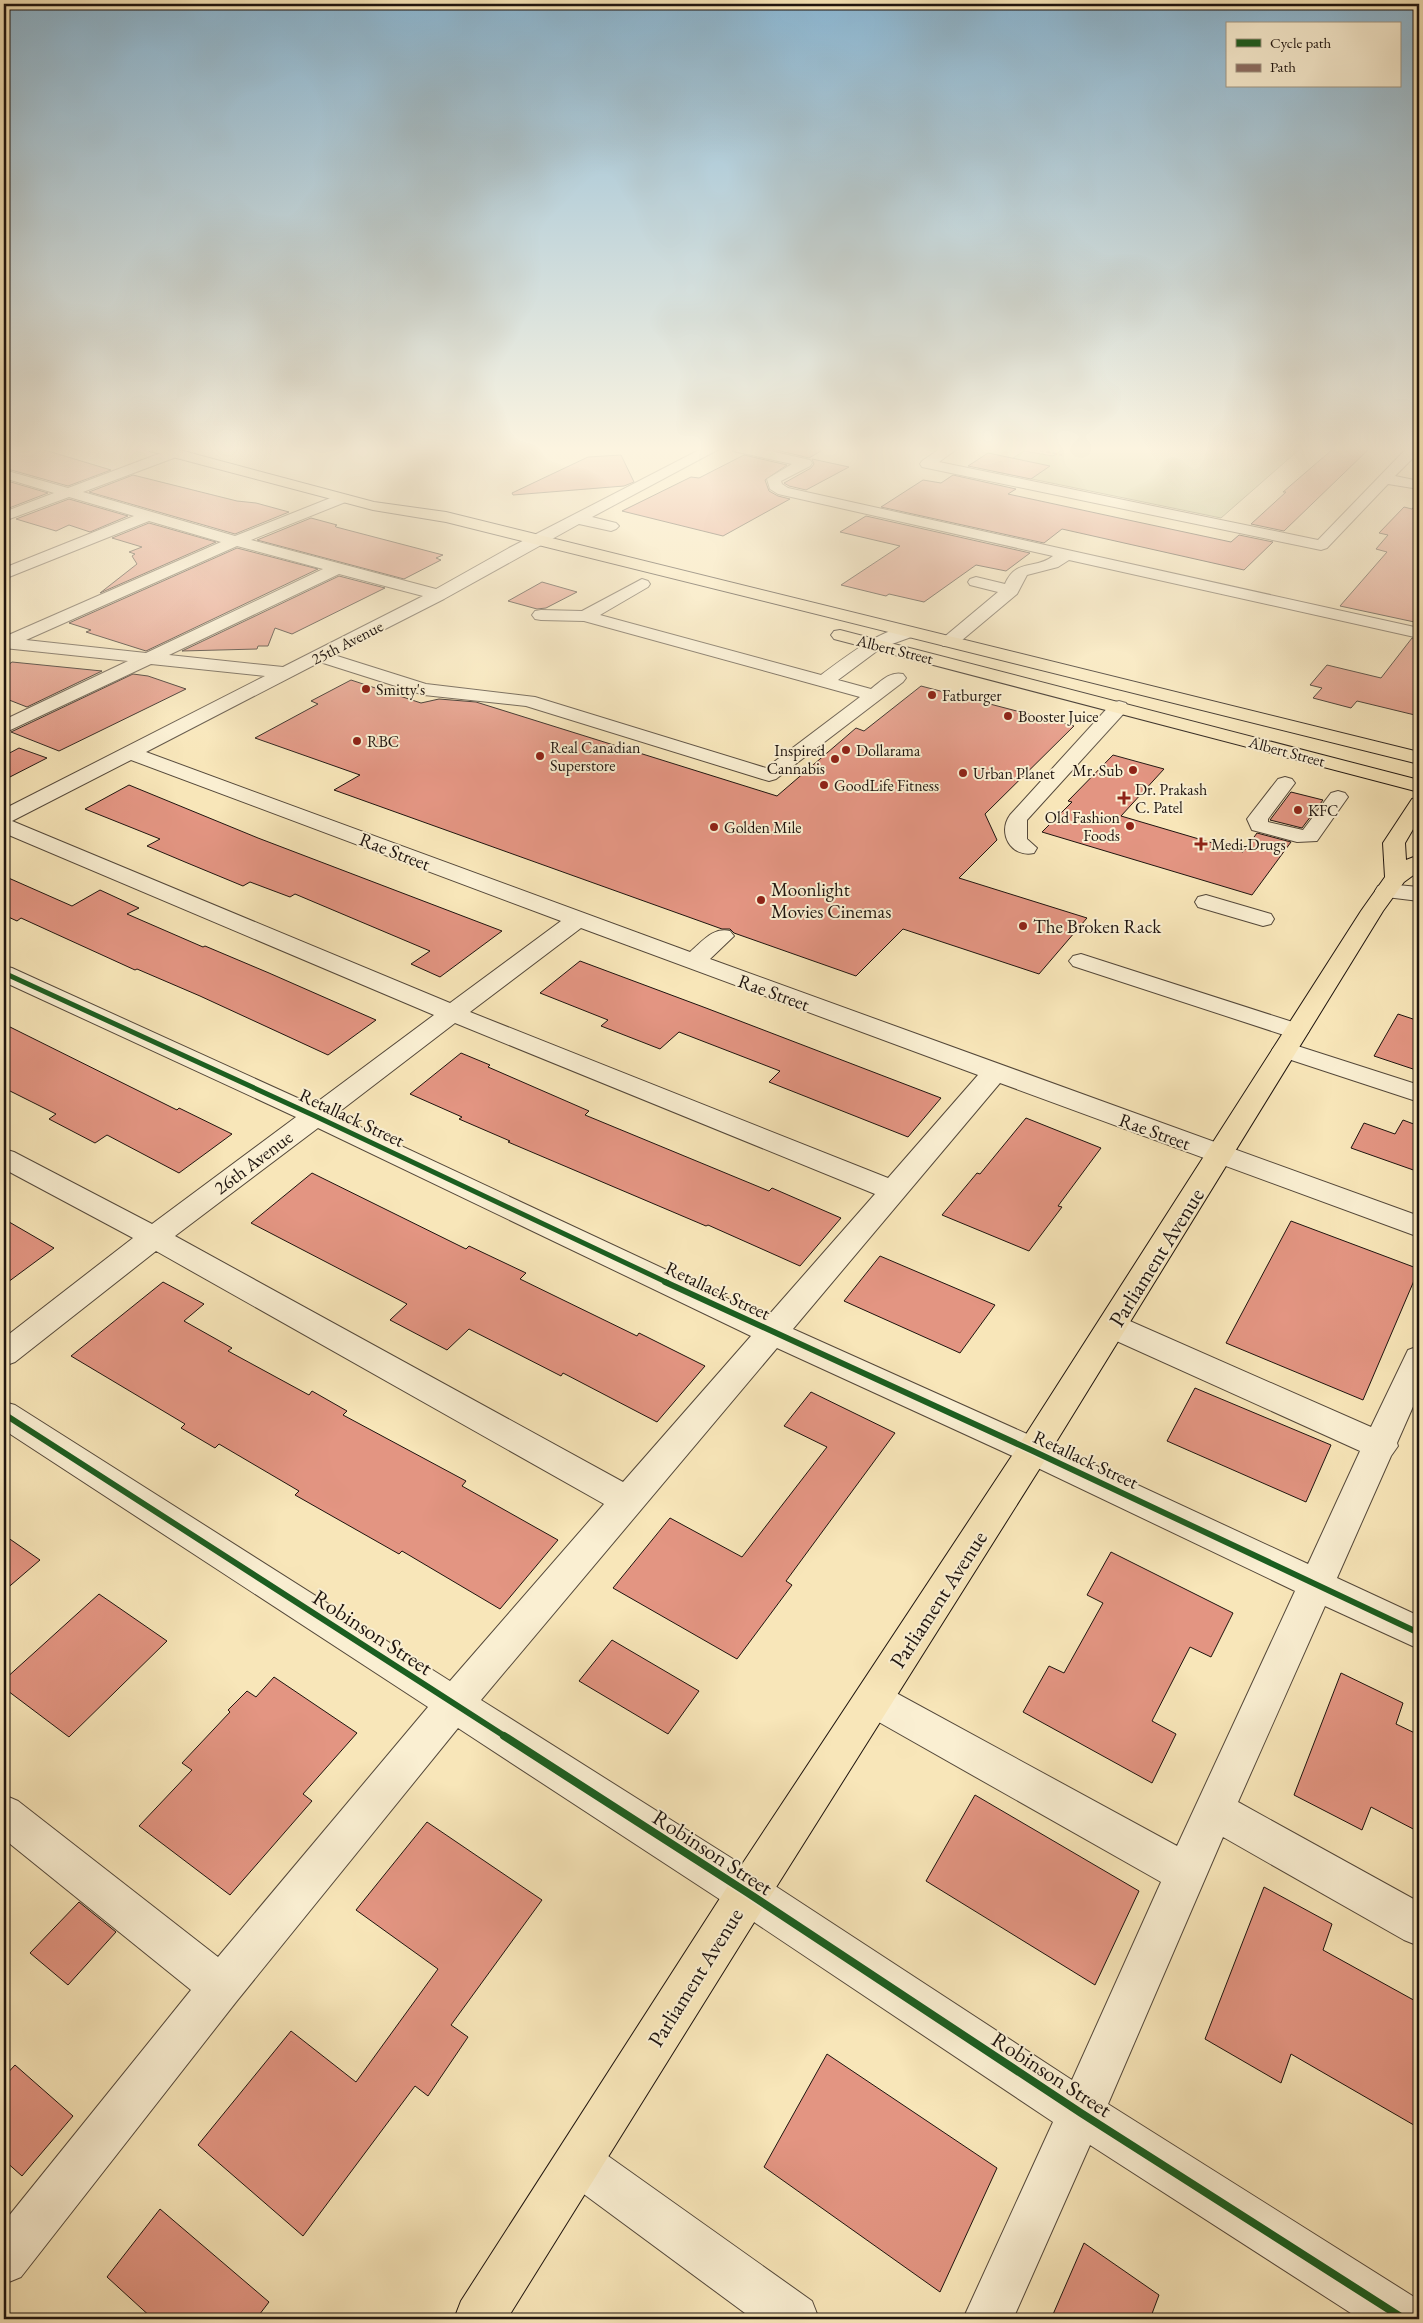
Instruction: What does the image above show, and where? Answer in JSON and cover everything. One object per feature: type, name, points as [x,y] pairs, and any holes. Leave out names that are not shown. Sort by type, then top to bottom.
[{"type":"main road","name":"Albert Street","points":[[572,556],[908,632],[1419,758]]},
{"type":"main road","points":[[624,579],[660,588]]},
{"type":"main road","name":"Albert Street","points":[[828,632],[1419,786]]},
{"type":"main road","points":[[1391,884],[1394,843],[1419,803]]},
{"type":"main road","name":"Parliament Avenue","points":[[479,2319],[748,1893],[1034,1451],[1290,1041],[1391,884],[1419,861]]},
{"type":"street","points":[[4,574],[48,556]]},
{"type":"street","points":[[4,643],[201,556]]},
{"type":"street","points":[[293,556],[438,595]]},
{"type":"street","name":"25th Avenue","points":[[4,817],[438,595],[506,556]]},
{"type":"street","points":[[949,642],[1011,590],[1014,578],[1027,568],[1052,564],[1062,556]]},
{"type":"street","points":[[1076,556],[1419,634]]},
{"type":"street","points":[[4,728],[336,568]]},
{"type":"street","points":[[976,582],[1011,590]]},
{"type":"street","points":[[585,616],[642,584]]},
{"type":"street","points":[[541,615],[585,616],[874,696]]},
{"type":"street","points":[[823,682],[875,644],[908,632]]},
{"type":"street","points":[[4,643],[287,673]]},
{"type":"street","points":[[319,656],[424,689],[528,701],[769,775],[897,678]]},
{"type":"street","points":[[1026,848],[1016,841],[1017,819],[1119,707]]},
{"type":"street","name":"Rae Street","points":[[131,753],[693,962],[1419,1227]]},
{"type":"street","points":[[1285,784],[1258,819],[1259,826],[1297,836],[1309,836],[1338,797]]},
{"type":"street","points":[[4,825],[452,1013],[894,1191]]},
{"type":"street","points":[[1391,884],[1419,894]]},
{"type":"street","points":[[1206,902],[1262,919]]},
{"type":"street","name":"26th Avenue","points":[[4,1354],[154,1237],[578,919]]},
{"type":"street","points":[[693,962],[722,936]]},
{"type":"street","points":[[1081,960],[1290,1041],[1419,1094]]},
{"type":"street","name":"Retallack Street","points":[[4,973],[315,1116],[773,1333],[1034,1451],[1419,1633]]},
{"type":"street","points":[[4,2260],[221,1987],[454,1704],[995,1072]]},
{"type":"street","points":[[4,1158],[154,1237],[628,1501]]},
{"type":"street","points":[[1112,1326],[1382,1446]]},
{"type":"street","points":[[988,2319],[1082,2113],[1186,1873],[1318,1585],[1382,1446],[1410,1402],[1419,1358]]},
{"type":"street","name":"Robinson Street","points":[[4,1414],[748,1893],[1082,2113],[1404,2319]]},
{"type":"street","points":[[874,1700],[1186,1873]]},
{"type":"street","points":[[1216,1811],[1419,1925]]},
{"type":"street","points":[[4,1814],[221,1987]]},
{"type":"street","points":[[578,2162],[794,2319]]},
{"type":"building","points":[[132,556],[183,556],[100,593],[137,564]]},
{"type":"building","points":[[218,556],[269,556],[318,569],[146,651],[86,632],[91,630],[69,623]]},
{"type":"building","points":[[319,556],[440,556],[436,558],[441,560],[404,579]]},
{"type":"building","points":[[884,556],[1025,556],[1006,571],[976,565],[924,602],[889,594],[886,596],[841,585]]},
{"type":"building","points":[[1184,556],[1258,556],[1244,570]]},
{"type":"building","points":[[1383,556],[1419,556],[1419,623],[1340,606]]},
{"type":"building","points":[[339,576],[385,588],[292,634],[275,628],[268,646],[258,646],[257,649],[182,651]]},
{"type":"building","points":[[542,582],[577,592],[546,608],[537,609],[508,601]]},
{"type":"building","points":[[1412,638],[1419,640],[1419,716],[1357,701],[1351,708],[1313,698],[1322,688],[1310,685],[1327,665],[1381,678]]},
{"type":"building","points":[[12,662],[102,671],[27,707],[4,698],[4,668]]},
{"type":"building","points":[[133,674],[148,676],[186,689],[59,751],[11,732]]},
{"type":"building","name":"Golden Mile","points":[[351,680],[421,703],[439,699],[476,702],[777,796],[856,728],[864,731],[921,686],[1074,726],[985,814],[997,840],[959,878],[1087,918],[1039,974],[903,929],[856,976],[734,933],[730,929],[722,929],[334,790],[360,775],[255,738],[318,704],[311,701]]},
{"type":"building","points":[[19,748],[47,758],[4,780],[4,756]]},
{"type":"building","points":[[1113,755],[1164,769],[1121,816],[1243,852],[1257,833],[1291,842],[1252,895],[1042,832],[1072,802],[1068,801]]},
{"type":"building","points":[[129,785],[258,838],[502,931],[440,977],[411,964],[430,951],[295,894],[290,897],[250,882],[243,886],[147,846],[160,839],[85,809]]},
{"type":"building","name":"KFC","points":[[1291,792],[1323,800],[1302,828],[1270,820]]},
{"type":"building","points":[[4,876],[72,906],[100,890],[139,908],[127,914],[376,1020],[328,1055],[200,996],[137,969],[135,970],[21,918],[17,921],[4,915]]},
{"type":"building","points":[[580,961],[941,1098],[908,1137],[769,1082],[780,1071],[679,1032],[660,1049],[601,1026],[608,1020],[540,993]]},
{"type":"building","points":[[1398,1014],[1419,1021],[1419,1071],[1374,1056]]},
{"type":"building","points":[[4,1024],[177,1110],[179,1108],[232,1134],[179,1173],[107,1135],[95,1143],[49,1119],[56,1114],[4,1088]]},
{"type":"building","points":[[461,1053],[490,1065],[488,1067],[589,1111],[585,1115],[769,1191],[772,1188],[841,1218],[800,1266],[708,1225],[706,1226],[508,1142],[510,1141],[459,1119],[462,1117],[410,1094]]},
{"type":"building","points":[[1026,1118],[1101,1148],[1058,1206],[1062,1207],[1029,1251],[942,1215],[977,1173],[980,1174]]},
{"type":"building","points":[[1403,1120],[1419,1126],[1419,1172],[1351,1148],[1364,1123],[1395,1134]]},
{"type":"building","points":[[312,1173],[466,1249],[469,1246],[526,1273],[520,1279],[637,1336],[639,1333],[705,1366],[657,1422],[563,1373],[561,1376],[469,1329],[447,1350],[390,1320],[407,1304],[251,1223]]},
{"type":"building","points":[[4,1219],[54,1248],[4,1285]]},
{"type":"building","points":[[1291,1221],[1419,1269],[1363,1400],[1226,1343]]},
{"type":"building","points":[[880,1256],[995,1305],[960,1353],[844,1301]]},
{"type":"building","points":[[163,1282],[204,1304],[184,1321],[232,1348],[228,1351],[309,1395],[312,1391],[347,1411],[343,1415],[466,1481],[462,1486],[558,1540],[500,1609],[402,1551],[399,1554],[295,1495],[299,1491],[219,1444],[215,1448],[181,1428],[185,1424],[71,1356]]},
{"type":"building","points":[[1195,1388],[1331,1445],[1306,1502],[1167,1441]]},
{"type":"building","points":[[811,1392],[895,1433],[786,1581],[792,1585],[737,1659],[613,1588],[670,1518],[742,1557],[827,1447],[784,1426]]},
{"type":"building","points":[[4,1535],[40,1560],[4,1591]]},
{"type":"building","points":[[1111,1552],[1233,1613],[1211,1657],[1190,1647],[1152,1721],[1176,1734],[1152,1783],[1023,1712],[1049,1666],[1064,1673],[1103,1603],[1087,1595]]},
{"type":"building","points":[[99,1594],[167,1641],[69,1737],[4,1688],[4,1680]]},
{"type":"building","points":[[612,1640],[699,1691],[668,1734],[579,1681]]},
{"type":"building","points":[[1341,1673],[1403,1703],[1396,1724],[1419,1735],[1419,1832],[1371,1807],[1362,1830],[1294,1795]]},
{"type":"building","points":[[274,1677],[357,1733],[303,1794],[312,1801],[230,1895],[139,1826],[192,1770],[182,1763],[230,1712],[228,1710],[247,1691],[256,1697]]},
{"type":"building","points":[[975,1795],[1139,1891],[1095,1985],[926,1881]]},
{"type":"building","points":[[427,1822],[542,1900],[451,2025],[468,2037],[428,2096],[415,2086],[303,2236],[198,2145],[291,2031],[356,2082],[438,1969],[356,1910]]},
{"type":"building","points":[[1264,1887],[1332,1924],[1323,1950],[1419,2003],[1419,2128],[1291,2054],[1281,2083],[1205,2039]]},
{"type":"building","points":[[79,1902],[116,1932],[68,1985],[30,1953]]},
{"type":"building","points":[[827,2054],[997,2168],[940,2292],[764,2167]]},
{"type":"building","points":[[15,2065],[73,2116],[22,2176],[4,2160],[4,2077]]},
{"type":"building","points":[[160,2209],[269,2302],[256,2319],[153,2319],[107,2277]]},
{"type":"building","points":[[1084,2243],[1159,2295],[1150,2319],[1051,2319]]},
{"type":"cycle path","points":[[4,973],[315,1116],[773,1333],[1033,1451],[1419,1633]]},
{"type":"cycle path","points":[[4,1414],[748,1893],[1081,2113],[1404,2319]]},
{"type":"place","name":"Smitty's","points":[[366,689]]},
{"type":"place","name":"Fatburger","points":[[932,695]]},
{"type":"place","name":"Booster Juice","points":[[1008,716]]},
{"type":"place","name":"RBC","points":[[357,741]]},
{"type":"place","name":"Dollarama","points":[[846,750]]},
{"type":"place","name":"Real Canadian Superstore","points":[[540,756]]},
{"type":"place","name":"Inspired Cannabis","points":[[835,759]]},
{"type":"place","name":"Mr. Sub","points":[[1133,770]]},
{"type":"place","name":"Urban Planet","points":[[963,773]]},
{"type":"place","name":"GoodLife Fitness","points":[[824,785]]},
{"type":"place","name":"Dr. Prakash C. Patel","points":[[1124,798]]},
{"type":"place","name":"KFC","points":[[1298,810]]},
{"type":"place","name":"Old Fashion Foods","points":[[1130,826]]},
{"type":"place","name":"Golden Mile","points":[[714,827]]},
{"type":"place","name":"Medi-Drugs","points":[[1201,844]]},
{"type":"place","name":"Moonlight Movies Cinemas","points":[[761,900]]},
{"type":"place","name":"The Broken Rack","points":[[1023,926]]}]
